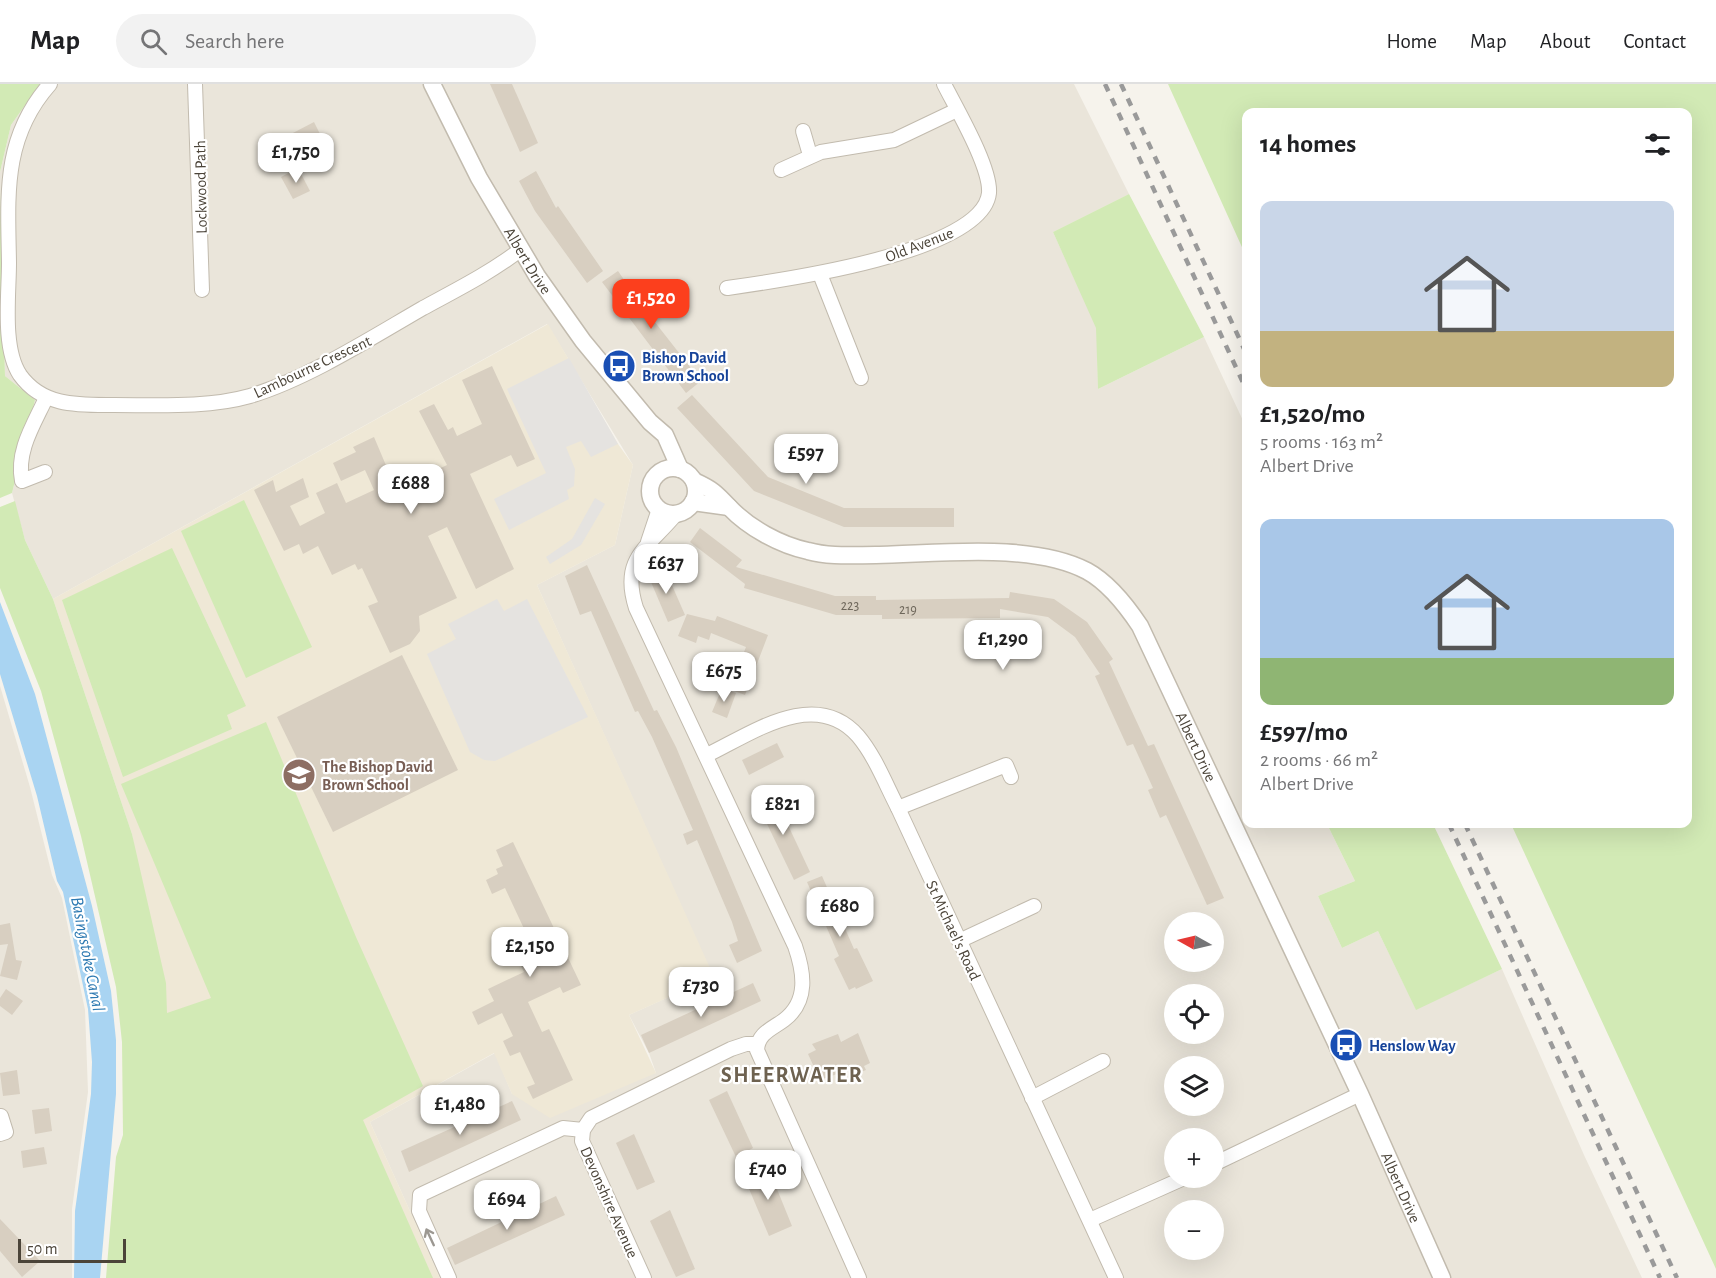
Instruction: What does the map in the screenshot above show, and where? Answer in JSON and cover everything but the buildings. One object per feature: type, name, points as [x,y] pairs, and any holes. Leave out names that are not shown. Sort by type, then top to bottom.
[{"type":"street","name":"Lambourne Crescent","points":[[50,84],[32,104],[16,142],[8,178],[10,346],[20,374],[30,386],[46,398],[73,404],[116,405],[196,403],[249,396],[302,373],[374,337],[520,250]]},
{"type":"street","name":"Lockwood Path","points":[[195,84],[202,290]]},
{"type":"street","name":"Albert Drive","points":[[432,84],[479,178],[520,250],[583,341],[650,422],[663,454],[673,469]]},
{"type":"street","name":"Old Avenue","points":[[727,288],[820,274],[880,259],[942,237],[974,220],[983,212],[987,202],[988,183],[969,132],[944,84]]},
{"type":"street","points":[[781,170],[810,155],[894,140],[957,111]]},
{"type":"street","points":[[803,131],[810,155]]},
{"type":"street","points":[[820,274],[861,378]]},
{"type":"street","points":[[45,472],[22,481],[22,450],[46,398]]},
{"type":"street","points":[[648,542],[676,514],[686,510],[693,502],[696,492],[694,481],[673,469],[653,478],[650,495],[659,509],[676,514]]},
{"type":"street","name":"Albert Drive","points":[[694,481],[721,495],[729,507],[757,528],[777,540],[811,552],[859,555],[1048,556],[1088,572],[1103,582],[1140,626],[1360,1094],[1442,1278]]},
{"type":"street","name":"Albert Drive","points":[[693,502],[729,507]]},
{"type":"street","points":[[659,509],[648,542],[632,570],[630,589],[636,608],[795,946],[804,972],[801,994],[794,1010],[763,1034],[757,1044],[762,1068],[860,1278]]},
{"type":"street","name":"St Michael's Road","points":[[707,755],[793,715],[810,713],[826,716],[850,728],[862,741],[898,808],[1116,1278]]},
{"type":"street","points":[[898,808],[1006,765],[1011,777]]},
{"type":"street","points":[[959,941],[1034,906]]},
{"type":"street","name":"Devonshire Avenue","points":[[644,1278],[582,1142],[583,1130],[591,1118],[731,1049],[746,1044],[757,1044]]},
{"type":"street","points":[[1032,1098],[1103,1061]]},
{"type":"street","points":[[1224,1159],[1360,1094]]},
{"type":"street","points":[[0,1134],[6,1132],[1,1116]]},
{"type":"street","points":[[449,1278],[418,1211],[420,1194],[563,1128],[583,1130]]},
{"type":"street","points":[[1090,1220],[1164,1187]]},
{"type":"shaded area","points":[[40,84],[1074,84],[1129,194],[1053,232],[1097,328],[1098,389],[1204,337],[1242,418],[1242,828],[1329,828],[1355,881],[1318,896],[1342,948],[1378,931],[1416,1009],[1502,969],[1584,1155],[1642,1278],[440,1278],[370,1122],[495,1053],[512,1094],[656,1073],[649,1053],[629,1015],[713,977],[537,585],[615,545],[633,465],[547,324],[53,599],[25,540],[12,493],[35,400],[5,376],[0,172],[11,125]]},
{"type":"shaded area","name":"The Bishop David Brown School","points":[[548,324],[618,444],[633,465],[615,545],[537,585],[714,977],[629,1015],[656,1073],[550,1118],[512,1094],[494,1053],[370,1122],[440,1278],[206,1278],[132,834],[53,599]]},
{"type":"shaded area","points":[[569,358],[618,444],[591,457],[581,441],[566,447],[575,469],[574,486],[567,490],[569,499],[509,530],[494,499],[546,473],[507,389]]},
{"type":"shaded area","points":[[595,498],[605,504],[581,545],[550,564],[546,557],[572,539]]},
{"type":"shaded area","points":[[497,599],[504,611],[527,599],[588,717],[495,761],[484,760],[470,752],[427,654],[456,639],[448,624]]},
{"type":"shaded area","points":[[0,686],[30,787],[52,875],[62,898],[85,1010],[88,1092],[72,1209],[72,1278],[0,1278]]},
{"type":"green space","points":[[0,84],[40,84],[11,125],[0,172]]},
{"type":"green space","points":[[1168,84],[1716,84],[1716,1269],[1513,828],[1692,828],[1692,108],[1242,108],[1242,247]]},
{"type":"green space","points":[[0,191],[5,376],[35,400],[12,493],[0,498]]},
{"type":"green space","points":[[1129,194],[1204,337],[1098,389],[1096,328],[1053,232]]},
{"type":"green space","points":[[244,500],[312,647],[246,678],[181,531]]},
{"type":"green space","points":[[15,501],[25,540],[53,599],[132,834],[166,983],[167,1013],[211,998],[121,784],[266,722],[356,937],[423,1086],[363,1120],[433,1278],[106,1278],[116,1157],[123,1135],[122,1042],[116,987],[81,836],[41,691],[0,588],[0,507]]},
{"type":"green space","points":[[172,548],[246,706],[227,715],[232,729],[123,777],[62,600]]},
{"type":"green space","points":[[1329,828],[1435,828],[1502,969],[1416,1010],[1378,931],[1342,948],[1318,896],[1355,881]]},
{"type":"water","name":"Basingstoke Canal","points":[[0,602],[35,694],[92,906],[111,991],[116,1040],[116,1094],[100,1278],[74,1278],[75,1211],[91,1094],[92,1062],[88,1009],[63,892],[57,881],[37,796],[0,674]]},
{"type":"railway","points":[[1105,84],[1242,380]]},
{"type":"railway","points":[[1121,84],[1242,344]]},
{"type":"railway","points":[[1451,828],[1660,1278]]},
{"type":"railway","points":[[1467,828],[1677,1278]]},
{"type":"place","name":"Bishop David Brown School","points":[[619,366]]},
{"type":"place","name":"The Bishop David Brown School","points":[[299,775]]},
{"type":"place","name":"Henslow Way","points":[[1346,1045]]},
{"type":"district","name":"SHEERWATER","points":[[792,1074]]}]
